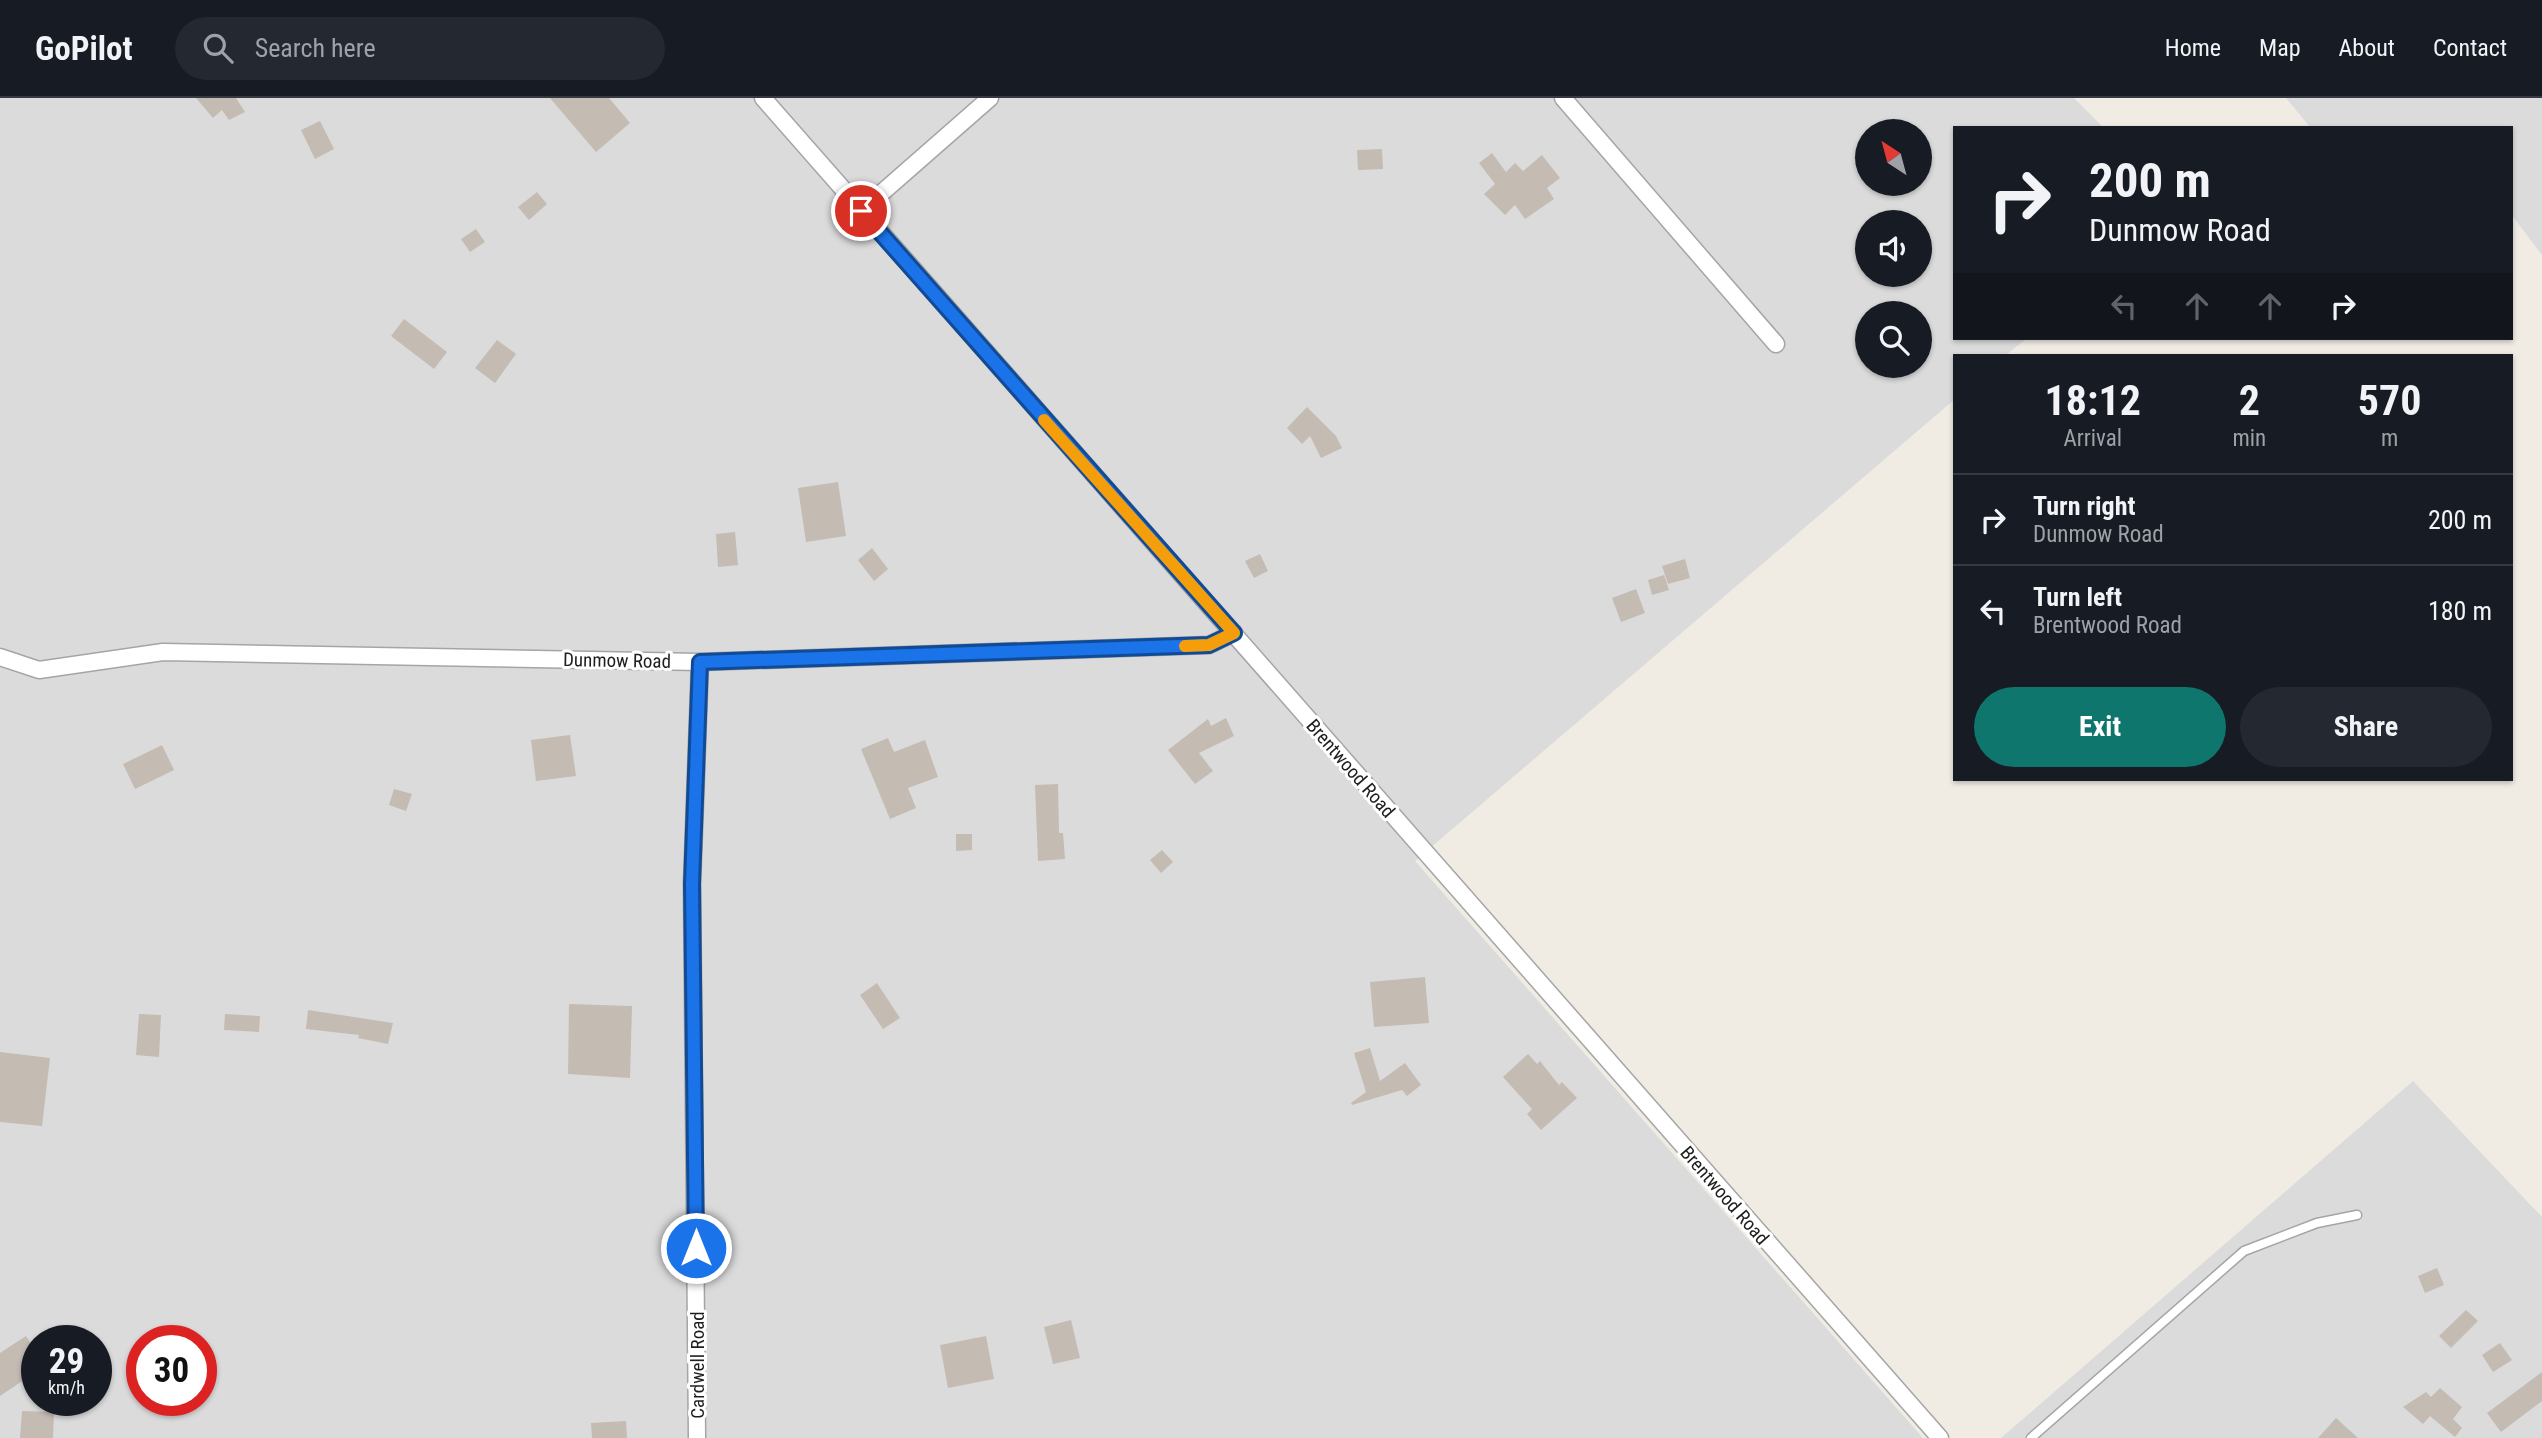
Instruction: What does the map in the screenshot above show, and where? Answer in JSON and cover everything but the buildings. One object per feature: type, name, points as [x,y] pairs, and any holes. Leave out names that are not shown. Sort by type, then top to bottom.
[{"type":"street","name":"Brentwood Road","points":[[763,98],[1940,1438]]},
{"type":"street","points":[[861,211],[990,98]]},
{"type":"street","points":[[1563,98],[1776,344]]},
{"type":"street","name":"Dunmow Road","points":[[0,657],[39,670],[163,652],[700,662],[1209,645],[1234,633]]},
{"type":"street","name":"Cardwell Road","points":[[697,1438],[692,884],[700,662]]},
{"type":"lane","points":[[2031,1438],[2244,1251],[2317,1223],[2357,1215]]},
{"type":"shaded area","points":[[0,98],[2074,98],[2102,126],[1953,126],[1953,340],[2025,340],[2007,354],[1953,354],[1953,401],[1415,861],[1923,1438],[0,1438]]},
{"type":"shaded area","points":[[2286,98],[2542,98],[2542,255],[2513,217],[2513,126],[2309,126]]},
{"type":"shaded area","points":[[2413,1081],[2542,1217],[2542,1438],[2001,1438]]},
{"type":"slow traffic","points":[[1044,420],[1234,633],[1209,645],[1185,646]]},
{"type":"route","points":[[696,1248],[692,884],[700,662],[1209,645],[1234,633],[861,211]]}]
